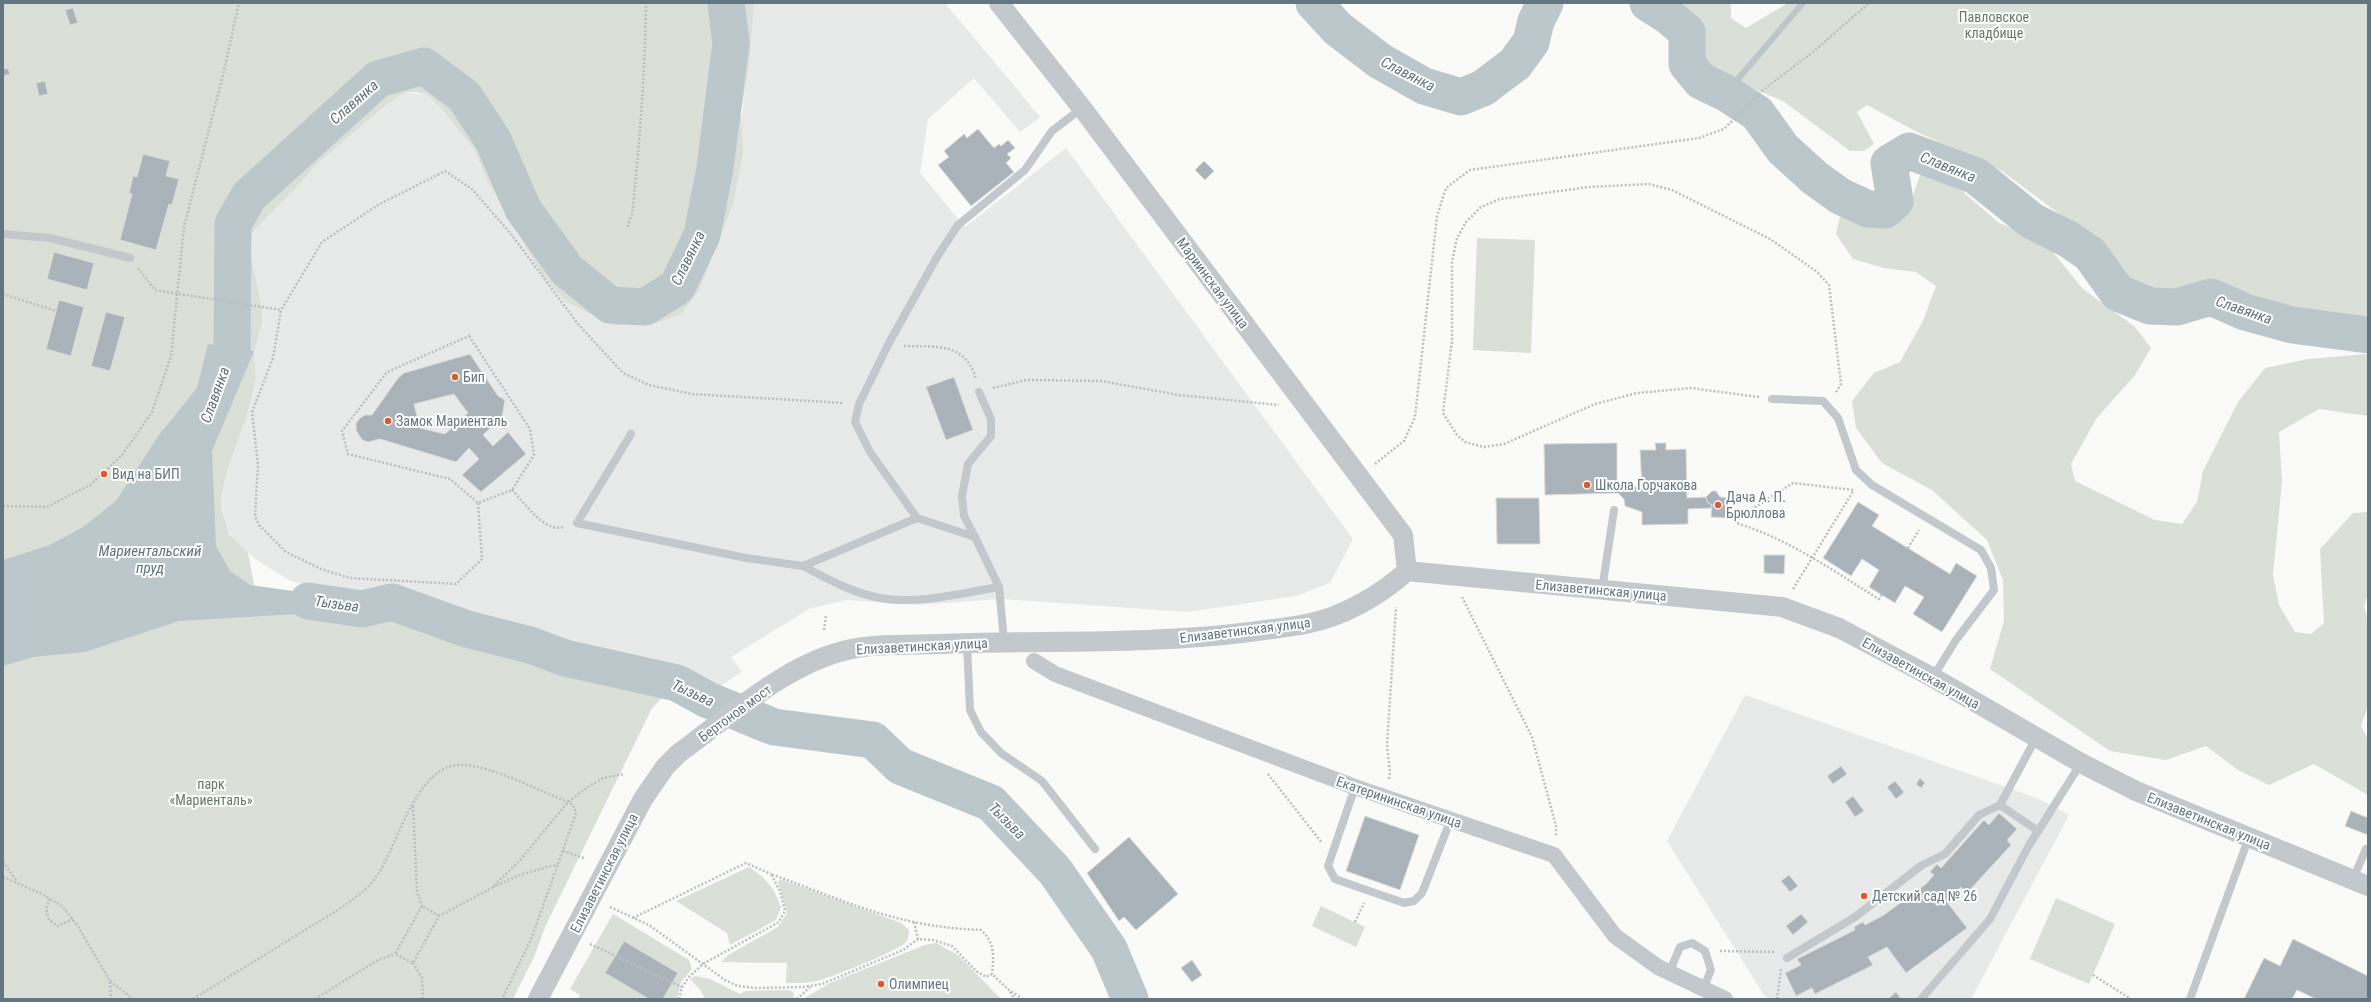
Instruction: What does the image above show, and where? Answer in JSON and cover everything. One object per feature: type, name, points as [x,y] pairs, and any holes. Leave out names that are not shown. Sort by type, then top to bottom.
[{"type":"street","name":"Мариинская улица","points":[[999,3],[1082,108],[1403,535],[1400,577]]},
{"type":"street","name":"Елизаветинская улица","points":[[790,672],[843,651],[885,646],[1004,641],[1194,639],[1296,626],[1332,617],[1365,603],[1400,577],[1602,590],[1782,607],[1839,628],[1932,677],[2080,763],[2136,791],[2361,883]]},
{"type":"street","name":"Екатерининская улица","points":[[1034,661],[1055,674],[1354,787],[1554,855]]},
{"type":"street","name":"Бертонов мост","points":[[679,753],[790,672]]},
{"type":"street","name":"Елизаветинская улица","points":[[538,999],[643,799],[664,767],[679,753]]},
{"type":"street","points":[[1554,855],[1615,936],[1658,968],[1724,999]]},
{"type":"lane","points":[[975,537],[917,518],[870,452],[856,422],[859,404],[888,346],[937,257],[958,225],[1025,170],[1052,131],[1082,108]]},
{"type":"lane","points":[[3,234],[50,238],[130,258]]},
{"type":"lane","points":[[979,392],[991,419],[991,436],[968,464],[962,496],[964,516],[999,588],[1004,641]]},
{"type":"lane","points":[[1772,398],[1823,401],[1838,418],[1856,470],[1862,476],[1872,485],[1980,550],[1991,568],[1994,590],[1956,640],[1932,677]]},
{"type":"lane","points":[[631,434],[577,523],[746,558],[803,566],[836,584],[880,598],[917,600],[999,588]]},
{"type":"lane","points":[[1602,590],[1614,510]]},
{"type":"lane","points":[[803,566],[917,518]]},
{"type":"lane","points":[[967,643],[970,710],[981,732],[1001,753],[1042,780],[1095,849]]},
{"type":"lane","points":[[1789,957],[1855,917],[1922,865],[1945,854],[1979,816],[2000,806],[2036,738]]},
{"type":"lane","points":[[1921,999],[1990,919],[2038,831],[2080,763]]},
{"type":"lane","points":[[1354,787],[1330,855],[1328,866],[1336,879],[1404,904],[1414,901],[1422,892],[1451,820]]},
{"type":"lane","points":[[2000,806],[2038,831]]},
{"type":"lane","points":[[2190,999],[2249,837]]},
{"type":"lane","points":[[2361,883],[2366,849]]},
{"type":"lane","points":[[1669,972],[1680,947],[1692,943],[1705,951],[1711,970],[1703,989]]},
{"type":"path","points":[[3,506],[47,507],[90,485],[122,455],[152,412],[171,356],[184,227],[239,3]]},
{"type":"path","points":[[628,228],[633,209],[637,150],[643,107],[646,3]]},
{"type":"path","points":[[1360,477],[1404,441],[1415,417],[1437,216],[1446,188],[1470,170],[1699,138],[1724,130],[1763,90],[1813,52],[1869,3]]},
{"type":"path","points":[[478,503],[512,490],[534,455],[530,429],[469,336],[387,372],[342,431],[348,454],[450,479],[478,503],[482,559],[456,584],[350,578],[321,569],[286,552],[259,525],[255,516],[258,465],[252,412],[273,358],[281,310],[322,242],[378,205],[445,171],[472,190],[511,234],[578,324],[623,373],[649,384],[692,394],[859,404]]},
{"type":"path","points":[[1772,398],[1691,388],[1637,393],[1595,404],[1504,444],[1484,447],[1465,442],[1455,432],[1443,413],[1452,341],[1452,262],[1457,238],[1466,222],[1480,207],[1500,199],[1589,187],[1649,184],[1672,190],[1770,238],[1816,271],[1828,285],[1841,384],[1834,395],[1823,401]]},
{"type":"path","points":[[130,258],[155,290],[178,295],[281,310]]},
{"type":"path","points":[[3,294],[56,311]]},
{"type":"path","points":[[888,346],[935,347],[954,351],[966,357],[972,368],[979,392],[1026,380],[1101,381],[1179,394],[1308,408]]},
{"type":"path","points":[[1782,607],[1811,557],[1862,476]]},
{"type":"path","points":[[1853,490],[1793,483],[1741,516],[1736,523],[1776,537],[1880,599],[1882,594]]},
{"type":"path","points":[[512,490],[548,526]]},
{"type":"path","points":[[1908,548],[1926,518]]},
{"type":"path","points":[[1384,797],[1390,773],[1387,745],[1396,604],[1400,577]]},
{"type":"path","points":[[1454,596],[1469,597]]},
{"type":"path","points":[[1461,596],[1532,737],[1556,826],[1554,855]]},
{"type":"path","points":[[824,630],[826,616]]},
{"type":"path","points":[[193,999],[341,908],[363,891],[380,872],[413,805],[434,774],[449,766],[463,765],[498,774],[568,802],[575,809],[576,819],[558,863],[532,937],[502,999]]},
{"type":"path","points":[[1265,770],[1330,855]]},
{"type":"path","points":[[492,888],[522,859],[568,802],[603,778],[624,774]]},
{"type":"path","points":[[413,805],[417,891],[422,906],[439,916]]},
{"type":"path","points":[[563,851],[584,858]]},
{"type":"path","points":[[3,862],[17,882]]},
{"type":"path","points":[[413,963],[439,916],[520,875],[558,863]]},
{"type":"path","points":[[633,918],[746,864],[867,910],[945,928],[981,930],[988,936],[991,942],[993,954],[992,974],[1009,990],[1023,999]]},
{"type":"path","points":[[679,999],[682,988],[690,976],[704,964],[779,922],[785,911],[780,891],[771,874]]},
{"type":"path","points":[[3,877],[17,882],[62,906],[73,919],[110,981],[133,999]]},
{"type":"path","points":[[1355,922],[1369,892]]},
{"type":"path","points":[[50,899],[46,909],[49,920],[58,926],[73,919]]},
{"type":"path","points":[[314,999],[378,960],[395,954],[422,906]]},
{"type":"path","points":[[610,907],[649,925],[725,980],[738,986],[768,988],[822,984],[903,950],[918,939],[933,940],[952,946],[976,971],[986,976],[992,974]]},
{"type":"path","points":[[914,922],[918,939]]},
{"type":"path","points":[[590,944],[682,988]]},
{"type":"path","points":[[1705,951],[1770,951],[1789,957],[1779,972],[1778,999]]},
{"type":"path","points":[[395,954],[413,963],[422,978],[423,999]]},
{"type":"path","points":[[2093,975],[2131,999]]},
{"type":"path","points":[[110,981],[111,999]]},
{"type":"path","points":[[798,999],[810,986]]},
{"type":"path","points":[[1009,990],[1015,999]]},
{"type":"shaded area","points":[[754,3],[945,3],[1040,117],[1020,132],[974,78],[928,119],[920,173],[965,227],[1066,148],[1353,539],[1330,583],[1296,596],[1188,612],[1000,599],[918,605],[846,600],[809,609],[731,657],[742,672],[716,688],[648,667],[611,665],[576,655],[506,627],[476,619],[419,597],[391,593],[376,601],[360,603],[337,597],[289,580],[258,561],[234,541],[225,523],[221,497],[227,471],[247,415],[256,379],[254,351],[262,324],[262,307],[248,243],[252,233],[260,223],[296,188],[318,163],[386,105],[406,92],[428,95],[442,109],[475,151],[487,180],[542,275],[566,302],[613,325],[681,315],[699,291],[732,207]]},
{"type":"shaded area","name":"Детский сад № 26","points":[[1745,695],[2039,799],[2069,815],[1971,999],[1769,999],[1764,995],[1667,841]]},
{"type":"green space","name":"парк «Мариенталь»","points":[[3,3],[754,3],[749,66],[741,111],[743,154],[732,207],[699,291],[681,315],[652,324],[613,325],[566,302],[542,275],[487,180],[475,151],[442,109],[428,95],[416,92],[406,92],[386,105],[318,163],[252,233],[248,243],[262,307],[262,324],[254,351],[256,379],[247,415],[227,471],[221,497],[222,510],[229,534],[248,553],[255,590],[329,605],[362,609],[392,602],[467,629],[529,645],[565,658],[677,683],[652,708],[545,927],[535,955],[513,999],[3,999]]},
{"type":"green space","name":"Павловское кладбище","points":[[1664,3],[1731,3],[1731,18],[1746,28],[1788,3],[2368,3],[2368,326],[2295,313],[2216,289],[2155,296],[2118,281],[2085,233],[2002,171],[1915,131],[1867,105],[1857,112],[1874,144],[1864,151],[1850,151],[1783,101],[1706,69],[1694,32]]},
{"type":"green space","points":[[1922,169],[1954,184],[1999,223],[2043,240],[2083,289],[2135,327],[2151,348],[2135,375],[2096,419],[2071,464],[2075,481],[2155,520],[2182,524],[2197,502],[2203,471],[2238,402],[2265,368],[2308,359],[2368,354],[2368,416],[2319,409],[2279,432],[2282,482],[2273,574],[2279,605],[2295,632],[2311,634],[2324,623],[2320,549],[2353,513],[2368,512],[2368,594],[2364,606],[2368,622],[2368,705],[2361,726],[2368,739],[2368,795],[2314,764],[2269,785],[2238,770],[2206,746],[2166,760],[2110,751],[1990,669],[2004,621],[2003,580],[1987,540],[1932,490],[1882,463],[1856,428],[1852,401],[1874,373],[1900,362],[1923,321],[1936,286],[1916,272],[1884,268],[1853,259],[1836,234],[1842,207],[1886,218],[1907,213]]},
{"type":"green space","points":[[1477,238],[1535,240],[1531,353],[1473,350]]},
{"type":"green space","points":[[749,867],[769,884],[781,907],[776,920],[730,945],[727,933],[676,901]]},
{"type":"green space","points":[[780,879],[901,923],[909,930],[907,941],[901,946],[864,963],[824,979],[809,982],[786,983],[787,963],[721,962],[728,955],[778,927],[787,913],[778,882]]},
{"type":"green space","points":[[2056,898],[2115,924],[2089,984],[2030,959]]},
{"type":"green space","points":[[1321,906],[1365,927],[1356,947],[1312,926]]},
{"type":"green space","points":[[613,914],[689,960],[692,969],[681,982],[677,999],[663,999],[678,973],[624,941],[605,973],[649,999],[578,999],[580,995],[570,989]]},
{"type":"green space","points":[[936,943],[959,956],[1001,999],[803,999],[830,983],[925,945]]},
{"type":"green space","points":[[695,976],[710,979],[740,994],[746,991],[788,990],[793,992],[794,999],[705,999],[701,991],[690,979]]},
{"type":"water","name":"Мариентальский пруд","points":[[208,344],[254,351],[212,451],[216,546],[230,571],[250,585],[300,592],[339,602],[360,603],[355,616],[296,614],[179,621],[85,652],[33,657],[3,666],[3,560],[50,545],[83,527],[116,501],[159,435],[197,388]]},
{"type":"building","points":[[73,8],[78,23],[70,25],[65,10]]},
{"type":"building","points":[[8,68],[10,74],[3,76],[3,69]]},
{"type":"building","points":[[45,81],[48,94],[39,96],[36,83]]},
{"type":"building","points":[[978,129],[994,148],[999,144],[1001,146],[1008,140],[1015,148],[1007,154],[1011,158],[1006,163],[1014,172],[971,206],[938,165],[949,157],[944,151],[964,134],[967,138]]},
{"type":"building","points":[[143,154],[170,161],[166,176],[179,179],[172,205],[169,204],[156,250],[120,240],[132,194],[129,193],[133,176],[137,177]]},
{"type":"building","points":[[1204,161],[1214,171],[1205,180],[1195,170]]},
{"type":"building","points":[[54,252],[94,263],[87,290],[47,279]]},
{"type":"building","points":[[59,300],[84,307],[71,356],[46,349]]},
{"type":"building","points":[[106,312],[125,317],[110,371],[91,366]]},
{"type":"building","name":"Замок Мариенталь","points":[[470,354],[498,396],[505,400],[502,417],[483,435],[493,446],[508,432],[526,454],[481,492],[462,475],[479,459],[469,448],[456,462],[380,439],[368,442],[362,440],[356,430],[356,423],[365,415],[372,415],[398,378],[404,373]],"holes":[[[454,394],[468,413],[445,434],[420,428],[414,404]]]},
{"type":"building","points":[[954,377],[973,430],[946,440],[926,387]]},
{"type":"building","name":"Школа Горчакова","points":[[1617,443],[1617,482],[1642,488],[1640,450],[1656,450],[1655,443],[1666,443],[1666,450],[1686,449],[1687,498],[1706,497],[1707,502],[1712,505],[1712,508],[1688,509],[1688,524],[1642,525],[1642,512],[1625,506],[1624,499],[1618,493],[1545,495],[1544,444]]},
{"type":"building","points":[[1712,491],[1716,491],[1720,497],[1730,498],[1729,518],[1711,517],[1712,505],[1707,502],[1706,497]]},
{"type":"building","points":[[1496,498],[1539,498],[1540,544],[1497,544]]},
{"type":"building","points":[[1858,502],[1879,515],[1872,526],[1950,574],[1956,563],[1977,576],[1942,632],[1913,614],[1924,597],[1905,586],[1895,603],[1869,587],[1879,570],[1862,559],[1851,576],[1823,558]]},
{"type":"building","points":[[1764,555],[1785,555],[1784,574],[1764,573]]},
{"type":"building","points":[[1841,766],[1847,774],[1833,784],[1827,776]]},
{"type":"building","points":[[1920,778],[1925,783],[1921,788],[1916,784]]},
{"type":"building","points":[[1895,781],[1904,792],[1896,799],[1887,787]]},
{"type":"building","points":[[1853,796],[1864,811],[1855,817],[1845,802]]},
{"type":"building","points":[[2351,811],[2368,818],[2368,835],[2345,826]]},
{"type":"building","points":[[1999,813],[2017,829],[2007,840],[2011,845],[1967,893],[1961,887],[1947,902],[1967,928],[1906,973],[1887,947],[1868,957],[1873,965],[1815,994],[1812,988],[1796,996],[1785,973],[1801,965],[1797,959],[1855,930],[1854,927],[1863,922],[1865,925],[1884,915],[1926,884],[1934,875],[1930,872],[1937,864],[1941,868],[1984,820],[1989,825]]},
{"type":"building","points":[[1365,816],[1419,835],[1400,890],[1346,871]]},
{"type":"building","points":[[1129,837],[1178,894],[1136,930],[1124,917],[1119,921],[1087,873]]},
{"type":"building","points":[[1789,875],[1798,886],[1790,892],[1781,881]]},
{"type":"building","points":[[1801,914],[1808,922],[1793,935],[1786,926]]},
{"type":"building","points":[[2293,939],[2368,976],[2368,999],[2316,999],[2297,990],[2292,999],[2244,999],[2264,958],[2280,966]]},
{"type":"building","points":[[624,941],[678,973],[663,999],[649,999],[605,973]]},
{"type":"building","points":[[1192,960],[1202,975],[1192,982],[1181,968]]},
{"type":"building","points":[[1896,992],[1901,999],[1888,999]]},
{"type":"waterway","name":"Славянка","points":[[214,397],[232,349],[233,224],[249,196],[378,79],[424,66],[464,96],[493,140],[523,209],[567,270],[610,305],[645,307],[677,287],[702,235],[715,168],[731,43],[726,3]]},
{"type":"waterway","name":"Славянка","points":[[1314,3],[1338,29],[1380,61],[1424,86],[1461,97],[1483,88],[1515,64],[1531,42],[1536,21],[1545,3]]},
{"type":"waterway","name":"Славянка","points":[[1648,3],[1667,15],[1687,32],[1687,64],[1701,81],[1726,93],[1757,113],[1783,149],[1815,178],[1840,196],[1868,209],[1885,210],[1895,201],[1889,163],[1909,151],[1976,176],[2032,221],[2068,239],[2090,254],[2118,293],[2150,306],[2177,307],[2211,297],[2245,312],[2292,325],[2368,335]]},
{"type":"waterway","points":[[1726,93],[1803,3]]},
{"type":"waterway","name":"Тызьва","points":[[308,601],[362,609],[392,602],[467,629],[530,645],[565,658],[677,683],[708,700],[774,727],[873,740],[900,766],[991,803],[1055,871],[1109,949],[1130,999]]},
{"type":"place","name":"Бип","points":[[455,377]]},
{"type":"place","name":"Замок Мариенталь","points":[[388,421]]},
{"type":"place","name":"Вид на БИП","points":[[104,474]]},
{"type":"place","name":"Школа Горчакова","points":[[1587,485]]},
{"type":"place","name":"Дача А. П. Брюллова","points":[[1718,505]]},
{"type":"place","name":"Детский сад № 26","points":[[1864,896]]},
{"type":"place","name":"Олимпиец","points":[[881,984]]}]
